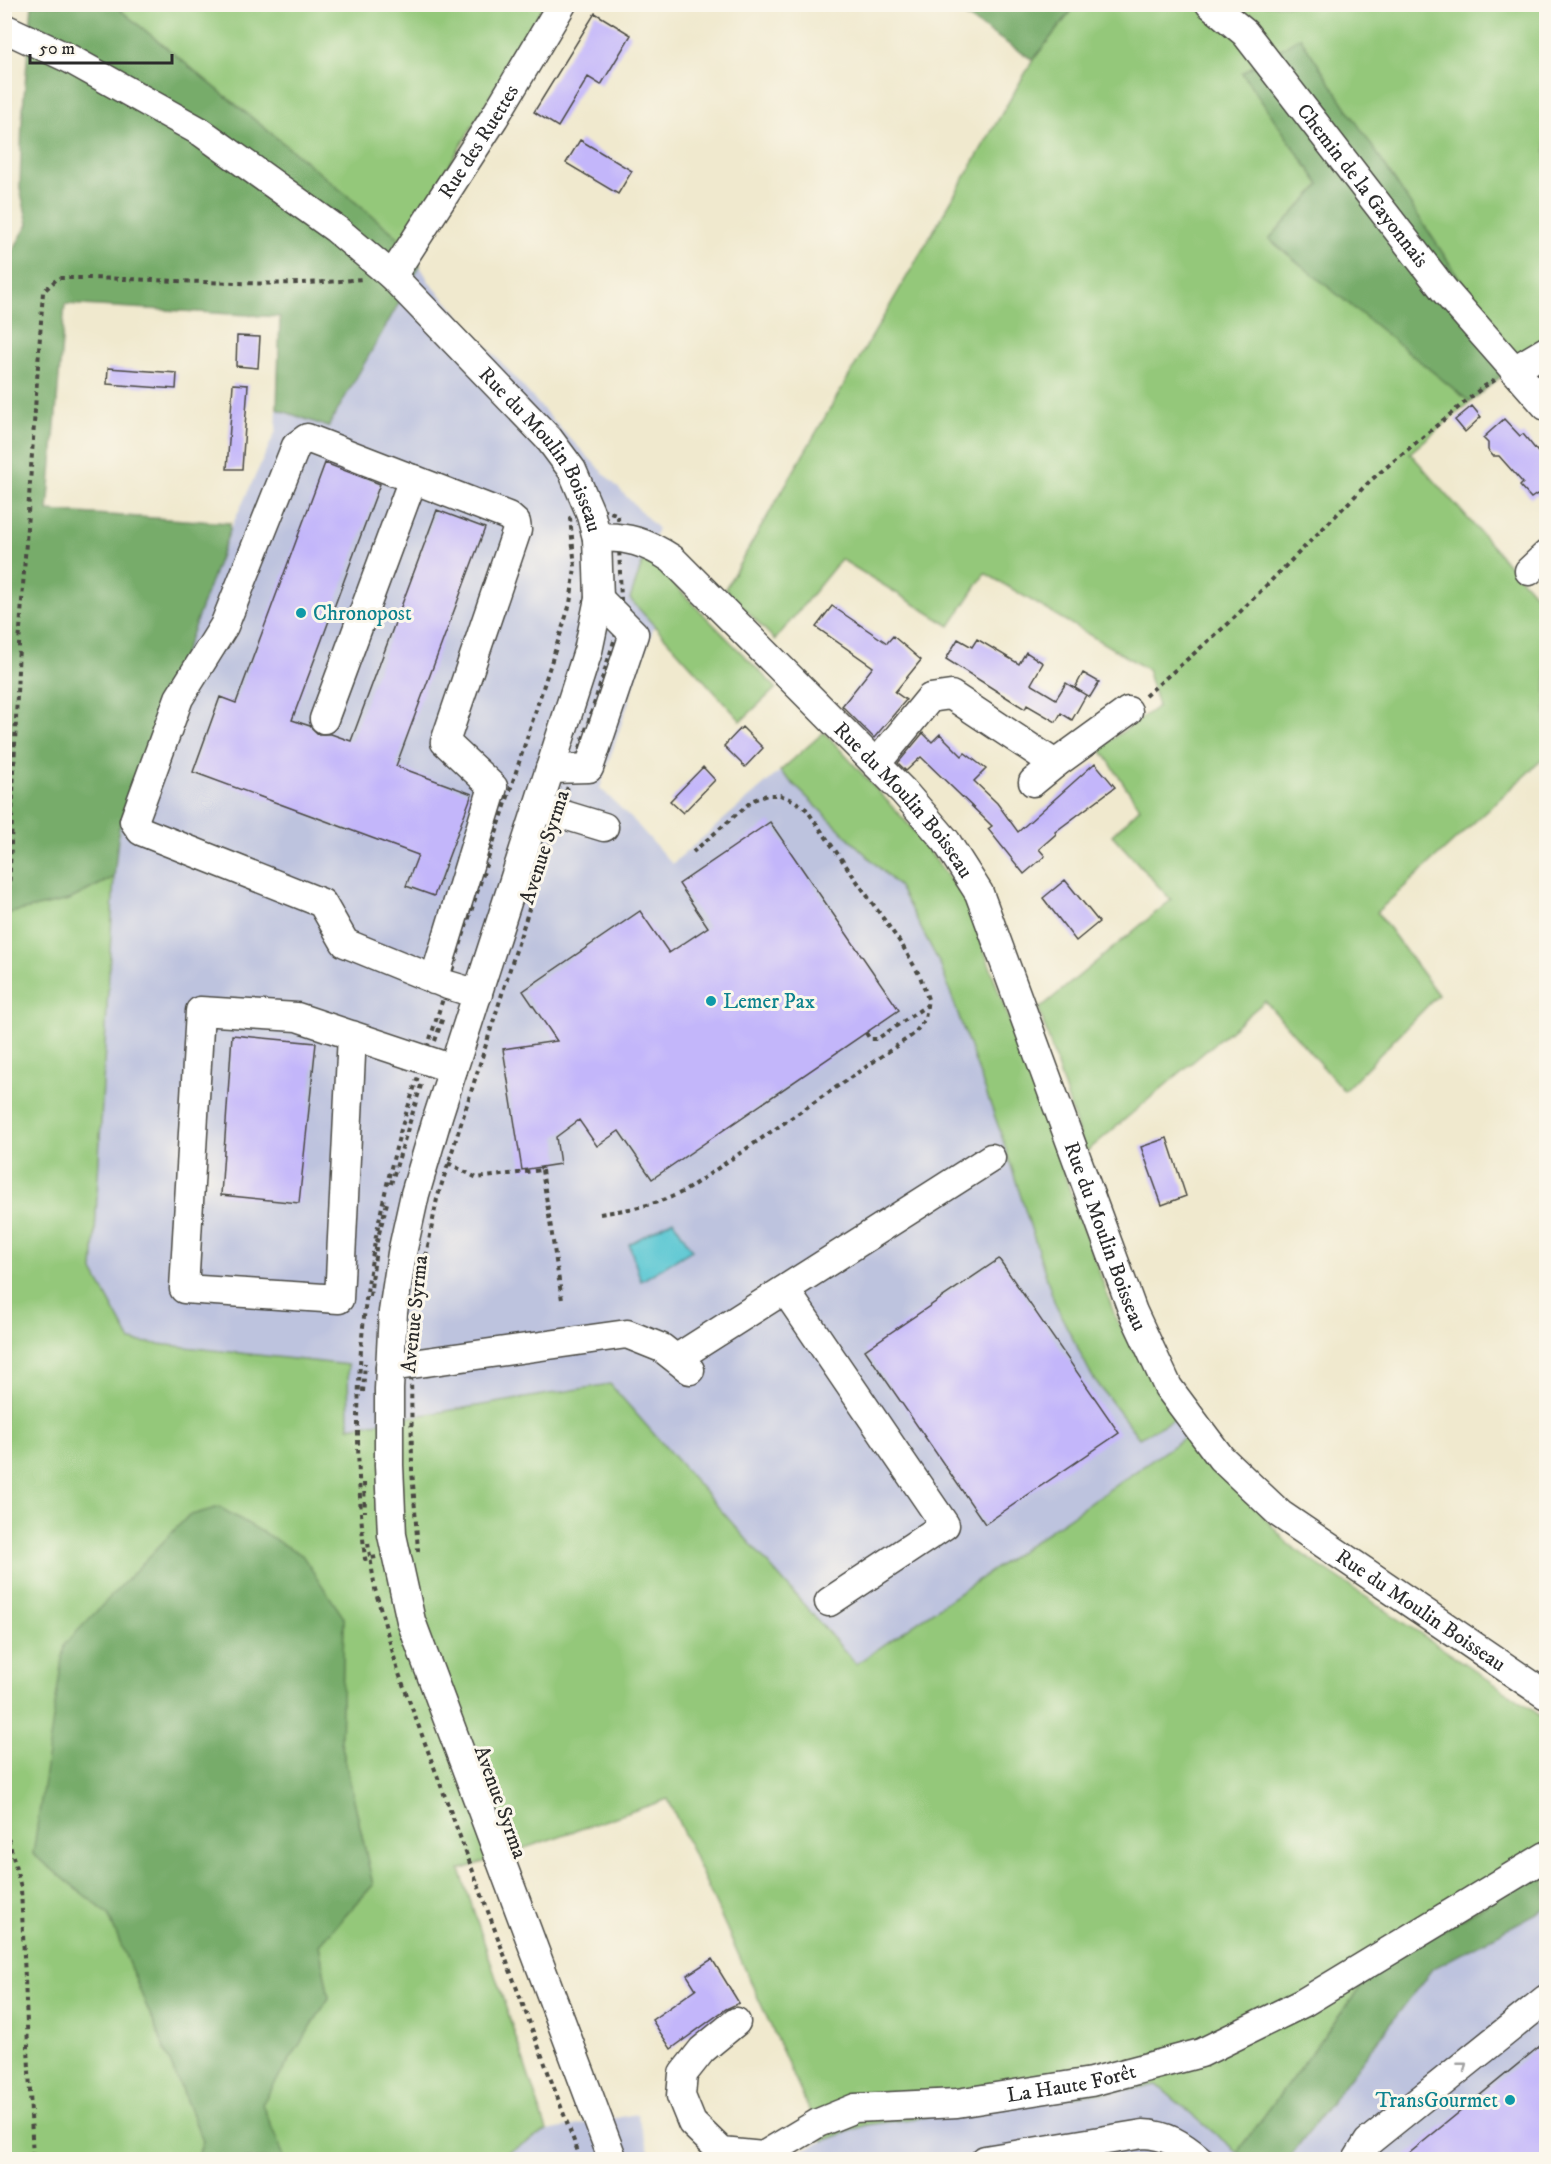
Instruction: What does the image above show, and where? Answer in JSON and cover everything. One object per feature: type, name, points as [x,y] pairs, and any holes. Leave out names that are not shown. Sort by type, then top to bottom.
[{"type":"street","name":"Rue des Ruettes","points":[[392,276],[494,117],[562,4]]},
{"type":"street","name":"Chemin de la Gayonnais","points":[[1210,4],[1245,33],[1444,290],[1546,406]]},
{"type":"street","name":"Rue du Moulin Boisseau","points":[[4,28],[70,59],[201,132],[336,229],[392,276],[549,439],[572,470],[595,535],[653,546],[672,559],[903,791],[946,841],[979,893],[1133,1312],[1168,1387],[1221,1458],[1280,1514],[1546,1695]]},
{"type":"street","points":[[1514,370],[1546,351]]},
{"type":"street","points":[[434,980],[493,787],[445,742],[517,530],[516,523],[508,516],[307,438],[296,446],[224,626],[179,699],[134,822],[141,831],[322,903],[345,943],[434,980],[478,994]]},
{"type":"street","points":[[324,719],[413,479]]},
{"type":"street","name":"Avenue Syrma","points":[[595,535],[607,607],[588,651],[560,769],[547,809],[478,994],[453,1069],[415,1194],[404,1243],[393,1312],[398,1366],[389,1465],[392,1535],[411,1621],[613,2160]]},
{"type":"street","points":[[560,769],[589,768],[634,634],[607,607]]},
{"type":"street","points":[[876,764],[930,698],[951,695],[1055,764]]},
{"type":"street","points":[[1033,782],[1128,711]]},
{"type":"street","points":[[547,809],[604,827]]},
{"type":"street","points":[[352,1035],[339,1299],[184,1289],[200,1011],[297,1017],[352,1035],[453,1069]]},
{"type":"street","points":[[398,1366],[627,1334],[663,1348],[685,1365],[785,1290],[991,1158]]},
{"type":"street","points":[[785,1290],[945,1525],[829,1602]]},
{"type":"street","name":"La Haute Forêt","points":[[736,2022],[702,2050],[683,2074],[681,2096],[692,2123],[722,2152],[763,2156],[818,2122],[855,2108],[957,2103],[1080,2084],[1201,2053],[1303,2003],[1546,1856]]},
{"type":"street","points":[[1357,2160],[1368,2142],[1546,2000]]},
{"type":"street","points":[[986,2160],[1143,2134],[1162,2135],[1183,2145],[1200,2160]]},
{"type":"path","points":[[4,1016],[19,645],[43,292],[58,278],[339,282],[392,276]]},
{"type":"path","points":[[1128,711],[1229,623],[1371,480],[1483,387],[1514,370]]},
{"type":"path","name":"Avenue Syrma","points":[[416,1561],[398,1366],[430,1204],[547,809],[560,769],[611,638],[595,535]]},
{"type":"path","points":[[600,1214],[667,1201],[687,1190],[914,1034],[925,1019],[928,999],[920,976],[902,945],[806,809],[780,795],[767,795],[753,800],[693,852]]},
{"type":"path","points":[[866,1034],[870,1039],[877,1039],[927,1005]]},
{"type":"path","points":[[447,1162],[477,1178],[541,1168],[562,1300]]},
{"type":"path","points":[[4,1821],[21,1888],[33,2160]]},
{"type":"shaded area","points":[[420,266],[430,283],[559,427],[658,529],[645,555],[630,599],[654,626],[600,788],[635,822],[672,864],[780,771],[899,887],[940,964],[1000,1131],[1176,1418],[1190,1434],[856,1664],[610,1384],[349,1427],[347,1365],[131,1341],[93,1271],[114,877],[119,829],[230,530],[276,431],[277,409],[328,427]]},
{"type":"shaded area","points":[[1546,1908],[1546,2159],[1288,2160],[1432,1969]]},
{"type":"shaded area","points":[[1157,2085],[1237,2152],[1253,2159],[775,2160],[866,2125]]},
{"type":"shaded area","points":[[637,2114],[652,2159],[495,2160],[547,2131]]},
{"type":"green space","points":[[32,5],[114,5],[404,242],[420,266],[328,427],[277,409],[280,317],[65,304],[48,511],[230,523],[230,530],[119,829],[114,877],[69,900],[5,914],[4,345],[12,252],[28,224],[20,188],[22,120]]},
{"type":"green space","points":[[114,5],[544,5],[404,242]]},
{"type":"green space","points":[[948,5],[1076,5],[1033,60]]},
{"type":"green space","points":[[1076,5],[1546,5],[1546,345],[1516,364],[1300,38],[1242,73],[1320,185],[1269,239],[1470,402],[1410,453],[1546,607],[1546,756],[1377,912],[1438,995],[1344,1091],[1265,1001],[1085,1153],[1039,1009],[1171,900],[1112,835],[1140,808],[1100,748],[1158,706],[1147,669],[985,573],[950,626],[841,559],[775,640],[725,589],[1033,60]]},
{"type":"green space","points":[[1300,37],[1516,364],[1470,402],[1269,239],[1320,185],[1242,73]]},
{"type":"green space","points":[[645,555],[776,688],[741,721],[630,599]]},
{"type":"green space","points":[[824,732],[910,826],[967,902],[1116,1319],[1176,1418],[1139,1438],[1092,1376],[1055,1304],[1000,1131],[940,964],[899,887],[780,771]]},
{"type":"green space","points":[[114,877],[93,1271],[131,1341],[348,1365],[349,1427],[610,1384],[856,1664],[1190,1434],[1289,1545],[1532,1709],[1546,1723],[1546,1869],[1372,1972],[1237,2152],[1157,2085],[866,2125],[823,2141],[668,1799],[460,1870],[547,2131],[495,2159],[285,2159],[261,2104],[329,1998],[319,1945],[373,1885],[341,1742],[344,1618],[33,1854],[108,1914],[203,2141],[197,2159],[5,2159],[4,914],[69,900]]},
{"type":"green space","points":[[219,1507],[302,1555],[344,1618],[341,1742],[373,1885],[319,1945],[329,1998],[262,2104],[285,2159],[197,2159],[203,2141],[108,1914],[33,1854],[64,1645],[188,1516]]},
{"type":"green space","points":[[1546,1869],[1546,1908],[1432,1969],[1288,2159],[1253,2159],[1237,2152],[1372,1972]]},
{"type":"water","points":[[673,1220],[692,1250],[641,1281],[629,1244]]},
{"type":"building","points":[[595,13],[631,35],[601,85],[588,77],[558,127],[534,112]]},
{"type":"building","points":[[580,140],[632,171],[618,194],[566,163]]},
{"type":"building","points":[[237,336],[260,337],[258,368],[236,366]]},
{"type":"building","points":[[108,368],[177,373],[176,389],[107,384]]},
{"type":"building","points":[[233,384],[248,385],[242,469],[227,469]]},
{"type":"building","points":[[1472,406],[1481,417],[1465,432],[1455,420]]},
{"type":"building","points":[[1504,419],[1520,436],[1523,434],[1546,462],[1546,505],[1537,494],[1531,498],[1520,486],[1523,483],[1499,456],[1493,456],[1488,450],[1488,443],[1483,438]]},
{"type":"building","name":"Chronopost","points":[[325,463],[380,484],[292,720],[310,726],[318,734],[331,734],[351,741],[437,510],[485,528],[396,766],[472,794],[434,896],[406,886],[418,855],[193,772],[220,697],[236,703]]},
{"type":"building","points":[[832,606],[887,643],[893,636],[921,660],[895,692],[906,700],[874,738],[842,706],[873,667],[816,627]]},
{"type":"building","points":[[958,639],[972,647],[977,639],[1019,664],[1026,652],[1043,663],[1031,684],[1056,699],[1066,683],[1086,695],[1072,720],[1061,713],[1056,722],[1027,705],[1025,709],[946,659]]},
{"type":"building","points":[[1083,673],[1099,682],[1090,697],[1075,688]]},
{"type":"building","points":[[742,727],[763,748],[745,767],[724,746]]},
{"type":"building","points":[[923,733],[932,742],[940,734],[962,756],[965,753],[986,769],[974,781],[997,803],[1018,832],[1095,763],[1115,787],[1055,832],[1056,834],[1039,849],[1045,856],[1024,874],[988,829],[992,826],[921,757],[906,771],[898,763]]},
{"type":"building","points":[[703,767],[715,780],[683,813],[670,801]]},
{"type":"building","name":"Lemer Pax","points":[[770,822],[899,1010],[652,1179],[619,1131],[597,1146],[579,1120],[556,1137],[560,1164],[522,1170],[503,1049],[557,1041],[523,991],[640,911],[669,953],[708,927],[679,884]]},
{"type":"building","points":[[1065,880],[1099,922],[1076,941],[1043,898]]},
{"type":"building","points":[[232,1035],[316,1043],[299,1203],[221,1195]]},
{"type":"building","points":[[1167,1138],[1186,1196],[1162,1205],[1141,1147]]},
{"type":"building","points":[[999,1259],[1119,1433],[985,1524],[865,1350]]},
{"type":"building","points":[[712,1959],[739,2003],[726,2009],[671,2049],[652,2020],[696,1989],[687,1975]]},
{"type":"building","name":"TransGourmet","points":[[1546,2041],[1546,2160],[1401,2160]]},
{"type":"place","name":"Chronopost","points":[[301,613]]},
{"type":"place","name":"Lemer Pax","points":[[711,1001]]},
{"type":"place","name":"TransGourmet","points":[[1510,2100]]}]
